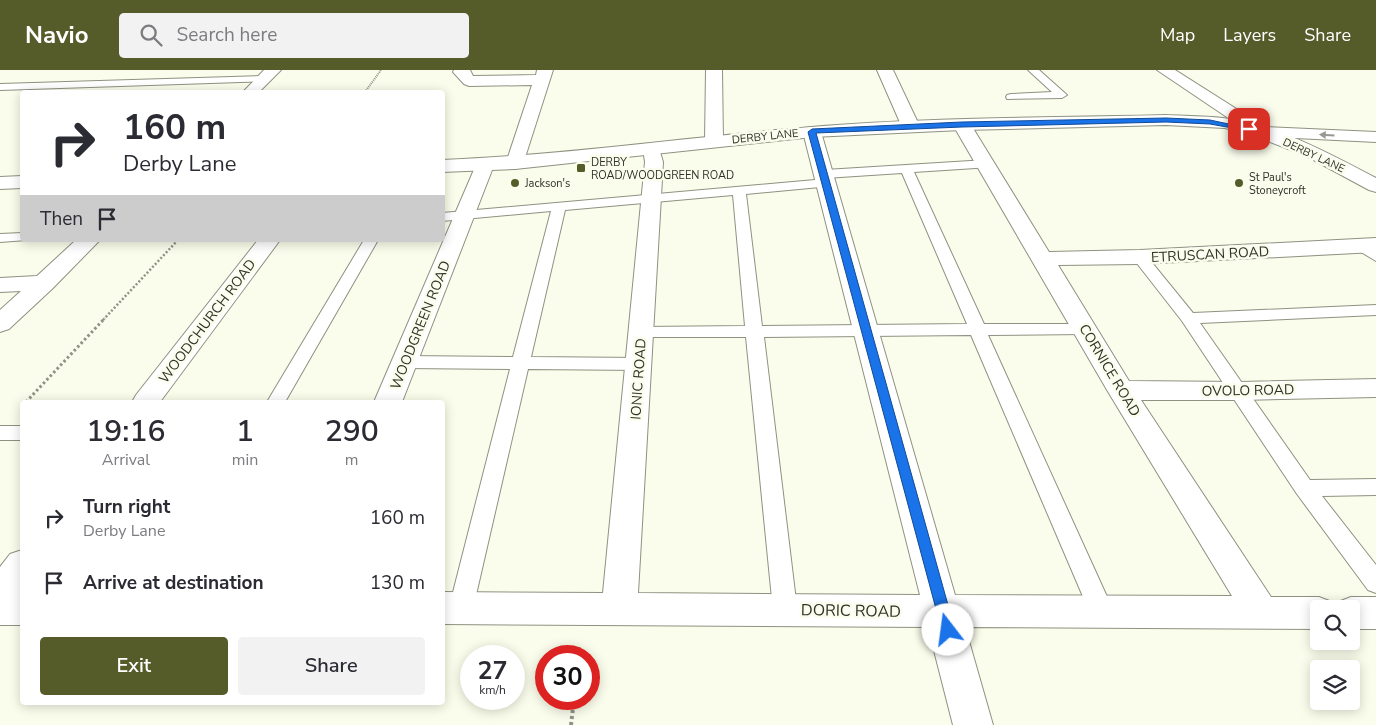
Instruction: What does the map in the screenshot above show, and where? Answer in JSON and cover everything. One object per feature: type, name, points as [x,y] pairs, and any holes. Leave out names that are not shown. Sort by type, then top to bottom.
[{"type":"street","points":[[462,70],[461,72],[469,81],[543,75],[515,163]]},
{"type":"street","points":[[714,70],[714,141]]},
{"type":"street","points":[[885,70],[911,126]]},
{"type":"street","points":[[1167,71],[1194,70]]},
{"type":"street","points":[[1167,71],[1261,132],[1376,137]]},
{"type":"street","points":[[253,90],[268,74]]},
{"type":"street","name":"DERBY LANE","points":[[445,166],[515,163],[812,132],[962,124],[1166,120],[1225,123],[1261,132],[1312,152],[1376,186]]},
{"type":"street","name":"CORNICE ROAD","points":[[962,124],[1044,259],[1120,390],[1262,613]]},
{"type":"street","points":[[812,132],[973,725]]},
{"type":"street","name":"IONIC ROAD","points":[[619,608],[640,364],[654,162],[652,149]]},
{"type":"street","name":"WOODGREEN ROAD","points":[[445,241],[453,217],[486,165]]},
{"type":"street","points":[[0,183],[20,182]]},
{"type":"street","points":[[0,324],[87,242]]},
{"type":"street","name":"WOODCHURCH ROAD","points":[[148,400],[267,242]]},
{"type":"street","name":"WOODGREEN ROAD","points":[[389,400],[404,362],[445,242]]},
{"type":"street","name":"ETRUSCAN ROAD","points":[[1044,259],[1140,258],[1371,249]]},
{"type":"street","points":[[0,285],[45,283]]},
{"type":"street","name":"OVOLO ROAD","points":[[1120,390],[1240,391],[1376,388]]},
{"type":"street","points":[[0,594],[20,567]]},
{"type":"street","name":"DORIC ROAD","points":[[452,608],[1310,613]]},
{"type":"street","points":[[0,609],[20,609]]},
{"type":"street","points":[[1360,613],[1376,613]]},
{"type":"lane","points":[[1011,97],[1062,95],[1033,70]]},
{"type":"lane","points":[[0,86],[268,74]]},
{"type":"lane","points":[[453,217],[740,191],[825,178],[987,164]]},
{"type":"lane","points":[[907,170],[1102,612]]},
{"type":"lane","points":[[740,191],[785,609]]},
{"type":"lane","points":[[452,608],[521,363],[559,207]]},
{"type":"lane","points":[[0,238],[20,237]]},
{"type":"lane","points":[[277,400],[370,242]]},
{"type":"lane","points":[[1140,258],[1188,318],[1240,391],[1304,488],[1376,583]]},
{"type":"lane","points":[[1188,318],[1376,310]]},
{"type":"lane","points":[[642,332],[866,331],[977,328],[1085,329]]},
{"type":"lane","points":[[404,362],[640,364]]},
{"type":"lane","points":[[0,432],[20,433]]},
{"type":"lane","points":[[1304,488],[1376,487]]},
{"type":"path","points":[[366,90],[381,70]]},
{"type":"path","points":[[28,400],[176,242]]},
{"type":"path","points":[[571,725],[573,710]]},
{"type":"place","name":"DERBY ROAD/WOODGREEN ROAD","points":[[581,168]]},
{"type":"place","name":"Jackson's","points":[[515,183]]},
{"type":"place","name":"St Paul's Stoneycroft","points":[[1239,183]]},
{"type":"route","points":[[948,630],[812,132],[962,124],[1166,120],[1225,123],[1249,129]]}]
